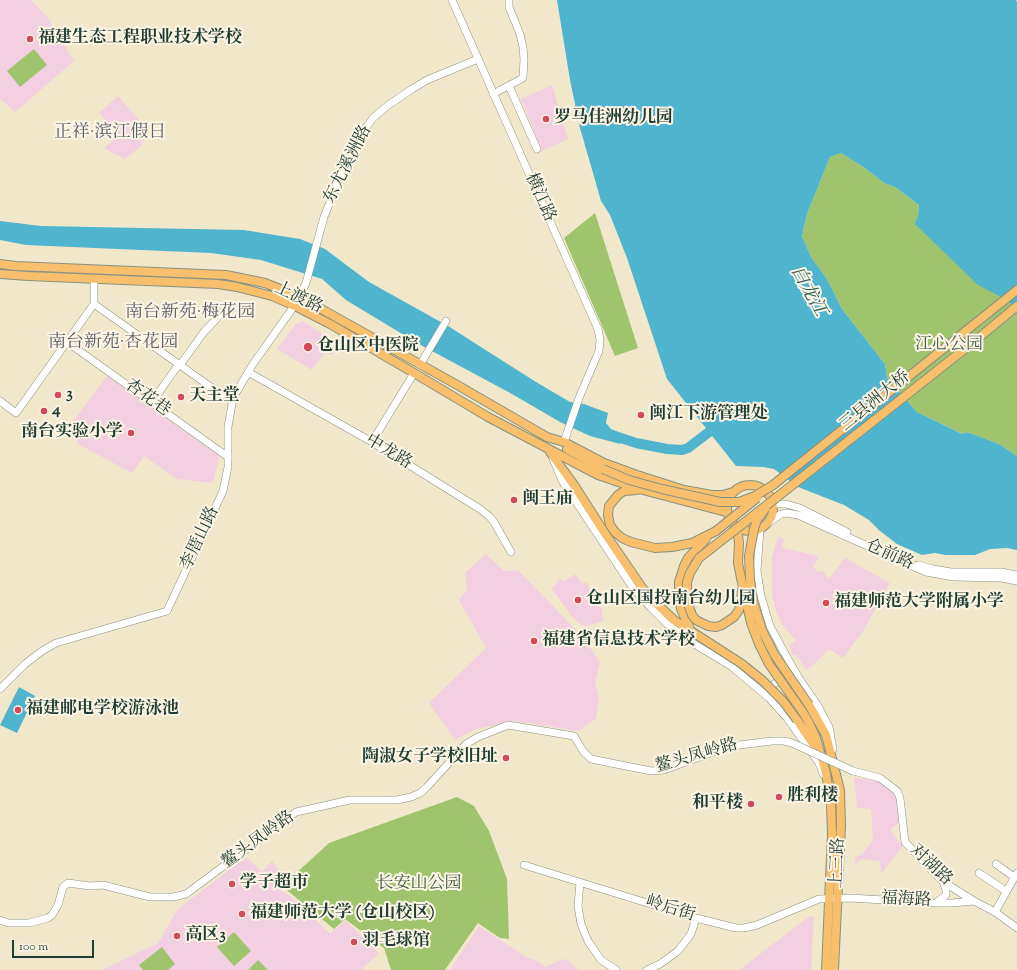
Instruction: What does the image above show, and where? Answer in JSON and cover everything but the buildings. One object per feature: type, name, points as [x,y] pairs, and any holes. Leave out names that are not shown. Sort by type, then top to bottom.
[{"type":"main road","name":"上渡路","points":[[0,264],[16,266],[226,275],[265,283],[300,297],[547,437],[565,438],[604,463],[684,490],[712,495],[724,495],[733,492]]},
{"type":"main road","name":"上渡路","points":[[0,274],[225,285],[260,292],[278,298],[330,324],[488,417],[548,450],[598,475],[639,489],[726,512]]},
{"type":"main road","name":"三县洲大桥","points":[[773,485],[1017,290]]},
{"type":"main road","name":"三县洲大桥","points":[[781,494],[1017,306]]},
{"type":"main road","points":[[547,437],[581,458],[629,480],[720,502],[739,502],[755,496],[773,485]]},
{"type":"main road","points":[[548,450],[574,485],[643,589],[675,621],[742,664],[763,680],[783,701],[820,754]]},
{"type":"main road","points":[[745,485],[760,487],[766,491],[773,504],[773,513],[768,523],[754,532],[741,530],[732,524],[726,512],[728,498],[738,488],[745,485]]},
{"type":"main road","points":[[691,631],[682,609],[679,592],[679,582],[684,566],[693,552],[773,485]]},
{"type":"main road","points":[[639,489],[624,491],[618,494],[609,506],[608,515],[610,525],[622,538],[630,542],[655,548],[672,547],[692,543],[716,532]]},
{"type":"main road","points":[[741,530],[742,588],[739,610],[734,617],[722,625],[716,627],[708,626],[696,620],[692,615],[687,601],[687,582],[690,573],[699,558],[781,494]]},
{"type":"main road","points":[[781,494],[762,513],[754,529],[749,556],[750,580],[753,601],[762,630],[805,708]]},
{"type":"main road","points":[[742,578],[750,608],[764,647],[772,662],[805,708]]},
{"type":"main road","points":[[742,588],[751,623],[768,664],[805,708]]},
{"type":"main road","name":"上三路","points":[[805,708],[808,721],[816,738],[829,789],[832,821],[834,970]]},
{"type":"main road","name":"上三路","points":[[805,708],[826,735],[840,790],[841,825],[826,970]]},
{"type":"street","name":"横江路","points":[[452,0],[598,329],[600,346],[565,438]]},
{"type":"street","points":[[493,94],[523,78],[524,59],[520,34],[509,7],[509,0]]},
{"type":"street","name":"东尤溪洲路","points":[[300,297],[306,283],[324,217],[345,166],[360,136],[373,118],[387,106],[419,84],[478,59]]},
{"type":"street","points":[[509,86],[537,149]]},
{"type":"street","points":[[0,401],[16,413],[94,304],[94,279]]},
{"type":"street","name":"李厝山路","points":[[0,689],[31,659],[56,643],[167,611],[221,496],[227,476],[228,427],[232,402],[236,391],[300,297]]},
{"type":"street","points":[[94,304],[232,402]]},
{"type":"street","points":[[152,402],[204,332],[224,311]]},
{"type":"street","points":[[420,365],[446,321]]},
{"type":"street","name":"杏花巷","points":[[67,342],[228,456]]},
{"type":"street","name":"中龙路","points":[[248,372],[372,442],[486,514],[494,522],[512,552]]},
{"type":"street","points":[[372,442],[414,373]]},
{"type":"street","points":[[548,450],[563,482],[633,588],[650,608],[667,624],[691,642],[731,666],[763,692],[808,746],[819,763],[829,789]]},
{"type":"street","name":"仓前路","points":[[773,504],[786,504],[800,508],[852,535],[925,567],[951,572],[1001,572],[1017,575]]},
{"type":"street","name":"仓前路","points":[[768,523],[781,514],[787,513],[798,515],[926,572],[954,577],[1001,578],[1017,581]]},
{"type":"street","points":[[760,529],[757,571],[760,596],[770,626],[829,727],[836,772]]},
{"type":"street","points":[[763,692],[794,669]]},
{"type":"street","name":"鳌头凤岭路","points":[[0,920],[8,923],[29,923],[52,916],[58,905],[62,887],[68,883],[90,886],[103,885],[150,897],[173,897],[186,894],[296,812],[350,800],[397,800],[415,795],[427,787],[466,744],[478,737],[505,726],[515,725],[574,736],[583,752],[591,759],[651,771],[664,770],[724,748],[743,744],[772,741],[792,743]]},
{"type":"street","name":"对湖路","points":[[792,743],[853,771],[880,778],[897,791],[900,798],[905,842],[942,881],[995,912],[1017,928]]},
{"type":"street","points":[[995,912],[1016,875],[996,864]]},
{"type":"street","name":"岭后街","points":[[524,865],[696,918],[727,926],[744,928],[757,925],[814,900]]},
{"type":"street","points":[[979,873],[1006,891]]},
{"type":"street","points":[[936,903],[946,895],[946,890],[942,881]]},
{"type":"street","points":[[580,882],[579,912],[581,924],[588,941],[601,960],[616,970]]},
{"type":"street","name":"福海路","points":[[814,900],[833,898],[936,903],[974,901]]},
{"type":"street","points":[[647,970],[660,964],[678,951],[691,934],[696,918]]},
{"type":"shaded area","name":"福建生态工程职业技术学校","points":[[0,0],[31,0],[47,17],[74,61],[15,112],[0,99]]},
{"type":"shaded area","name":"罗马佳洲幼儿园","points":[[552,85],[568,139],[542,151],[521,99]]},
{"type":"shaded area","points":[[118,96],[145,127],[142,145],[125,159],[104,148],[119,135],[99,113]]},
{"type":"shaded area","name":"仓山区中医院","points":[[302,321],[339,344],[331,355],[325,352],[312,370],[277,349],[295,325]]},
{"type":"shaded area","name":"南台实验小学","points":[[107,376],[219,456],[214,480],[211,483],[177,479],[144,456],[132,473],[78,444],[72,423]]},
{"type":"shaded area","name":"福建师范大学附属小学","points":[[779,536],[784,539],[782,548],[819,556],[813,567],[818,572],[822,571],[829,579],[845,558],[890,583],[863,631],[843,658],[829,649],[806,670],[796,654],[793,656],[789,645],[796,640],[783,626],[776,612],[772,595],[772,558]]},
{"type":"shaded area","name":"福建省信息技术学校","points":[[486,554],[504,571],[518,570],[581,635],[600,662],[595,684],[599,698],[596,719],[577,731],[516,721],[476,729],[455,740],[429,703],[486,648],[459,600],[467,589],[465,573]]},
{"type":"shaded area","name":"仓山区国投南台幼儿园","points":[[576,574],[582,584],[586,582],[602,610],[603,621],[586,626],[581,625],[573,618],[552,589],[560,578],[564,581]]},
{"type":"shaded area","points":[[854,778],[876,780],[884,784],[892,791],[897,799],[900,821],[890,830],[903,846],[881,874],[880,861],[861,859],[855,865],[855,858],[862,854],[873,840],[871,809],[857,808]]},
{"type":"shaded area","name":"福建师范大学 (仓山校区)","points":[[246,857],[262,872],[272,861],[286,881],[279,889],[292,897],[330,934],[345,920],[379,953],[363,968],[365,970],[102,970],[158,943],[178,909]]},
{"type":"shaded area","points":[[810,916],[814,917],[811,970],[739,970]]},
{"type":"shaded area","name":"福建师范大学 (仓山校区)","points":[[479,926],[526,957],[541,963],[545,967],[563,959],[567,960],[578,970],[450,970]]},
{"type":"green space","points":[[34,49],[47,65],[20,87],[7,71]]},
{"type":"green space","name":"江心公园","points":[[841,153],[865,168],[884,183],[895,187],[919,205],[918,216],[1017,311],[1017,456],[999,444],[967,432],[962,434],[917,412],[887,378],[885,364],[842,309],[827,279],[811,257],[802,236],[807,214],[830,157]]},
{"type":"green space","points":[[595,213],[638,348],[615,356],[564,238]]},
{"type":"green space","name":"长安山公园","points":[[457,797],[474,806],[489,831],[507,879],[509,939],[500,938],[478,923],[445,970],[391,970],[384,948],[345,919],[334,929],[282,886],[329,843]]},
{"type":"green space","points":[[234,932],[251,951],[234,966],[217,947]]},
{"type":"green space","points":[[162,947],[175,964],[168,970],[143,970],[139,965]]},
{"type":"green space","points":[[258,960],[268,970],[248,970]]},
{"type":"water","name":"白龙江","points":[[557,0],[1016,0],[1017,311],[1007,300],[978,285],[915,224],[918,216],[919,205],[895,187],[884,183],[865,168],[841,153],[830,157],[807,214],[802,236],[811,257],[827,279],[842,309],[885,364],[887,378],[917,412],[962,434],[967,432],[999,444],[1017,456],[1017,550],[1007,548],[990,549],[975,555],[946,555],[935,553],[922,555],[897,544],[869,520],[844,505],[798,487],[774,469],[736,466],[667,379],[627,258],[610,215],[601,201],[580,128],[570,80]]},
{"type":"water","points":[[0,221],[41,226],[244,230],[300,239],[325,249],[369,282],[448,326],[570,402],[584,404],[608,413],[606,423],[611,429],[624,435],[620,444],[590,436],[560,422],[512,394],[417,343],[346,300],[322,279],[261,260],[211,253],[26,245],[0,240]]},
{"type":"water","name":"福建邮电学校游泳池","points":[[19,687],[35,696],[17,733],[0,725]]},
{"type":"waterway","points":[[609,434],[636,443],[667,449],[682,450],[688,448],[709,432],[720,426]]},
{"type":"place","name":"福建生态工程职业技术学校","points":[[30,39]]},
{"type":"place","name":"罗马佳洲幼儿园","points":[[546,119]]},
{"type":"place","name":"仓山区中医院","points":[[308,347]]},
{"type":"place","name":"3","points":[[58,395]]},
{"type":"place","name":"天主堂","points":[[181,397]]},
{"type":"place","name":"4","points":[[44,411]]},
{"type":"place","name":"闽江下游管理处","points":[[641,415]]},
{"type":"place","name":"南台实验小学","points":[[131,433]]},
{"type":"place","name":"闽王庙","points":[[514,500]]},
{"type":"place","name":"仓山区国投南台幼儿园","points":[[578,600]]},
{"type":"place","name":"福建师范大学附属小学","points":[[826,603]]},
{"type":"place","name":"福建省信息技术学校","points":[[534,641]]},
{"type":"place","name":"福建邮电学校游泳池","points":[[18,710]]},
{"type":"place","name":"陶淑女子学校旧址","points":[[506,758]]},
{"type":"place","name":"胜利楼","points":[[779,797]]},
{"type":"place","name":"和平楼","points":[[751,804]]},
{"type":"place","name":"学子超市","points":[[232,884]]},
{"type":"place","name":"福建师范大学 (仓山校区)","points":[[242,914]]},
{"type":"place","name":"高区3","points":[[177,936]]},
{"type":"place","name":"羽毛球馆","points":[[354,942]]},
{"type":"district","name":"正祥·滨江假日","points":[[110,134]]},
{"type":"district","name":"南台新苑·梅花园","points":[[190,314]]},
{"type":"district","name":"南台新苑·杏花园","points":[[113,344]]}]
